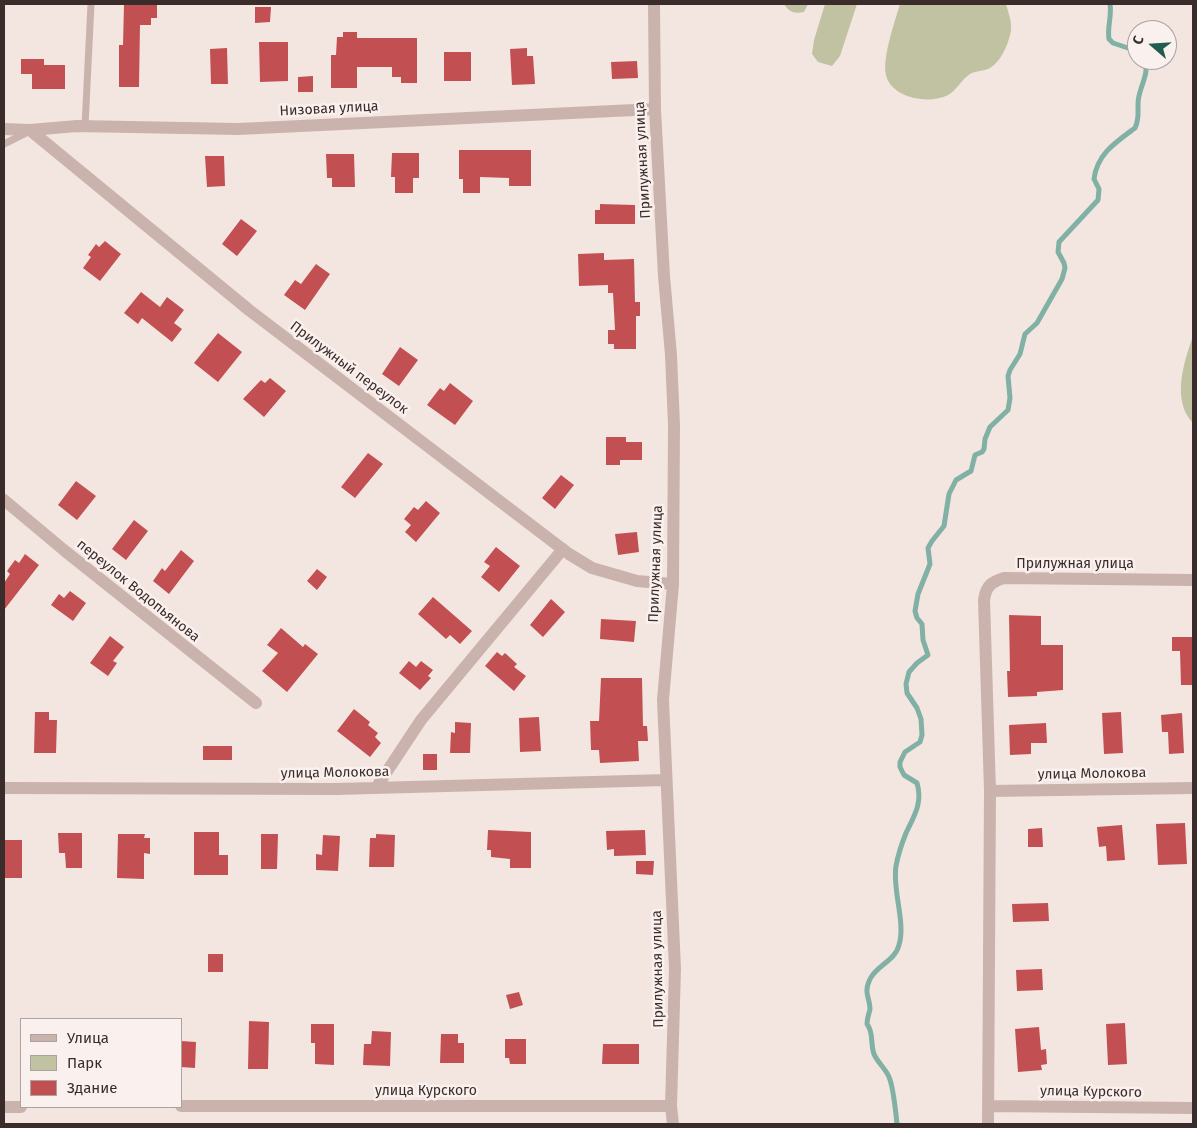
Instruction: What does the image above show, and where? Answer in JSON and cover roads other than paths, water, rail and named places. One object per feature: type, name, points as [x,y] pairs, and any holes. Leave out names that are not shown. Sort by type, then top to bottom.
[{"type":"street","name":"Прилужная улица","points":[[654,4],[655,109],[674,425],[673,584],[663,700],[675,969],[671,1106],[673,1124]]},
{"type":"street","name":"Низовая улица","points":[[4,129],[30,130],[84,126],[238,129],[655,109]]},
{"type":"street","name":"Прилужный переулок","points":[[30,130],[249,310],[562,549],[592,568],[636,581],[673,584]]},
{"type":"street","name":"переулок Водопьянова","points":[[4,500],[256,703]]},
{"type":"street","points":[[376,788],[421,720],[562,549]]},
{"type":"street","name":"Прилужная улица","points":[[988,1124],[990,791],[985,589],[994,581],[1004,578],[1193,580]]},
{"type":"street","name":"улица Молокова","points":[[4,788],[337,789],[666,780]]},
{"type":"street","name":"улица Молокова","points":[[990,791],[1193,788]]},
{"type":"street","name":"улица Курского","points":[[182,1106],[671,1106]]},
{"type":"street","name":"улица Курского","points":[[988,1106],[1193,1108]]},
{"type":"street","points":[[4,1107],[20,1107]]},
{"type":"lane","points":[[84,126],[91,4]]},
{"type":"lane","points":[[4,144],[30,130]]},
{"type":"waterway","points":[[1110,4],[1109,39],[1113,43],[1127,48]]},
{"type":"waterway","points":[[897,1124],[888,1074],[874,1054],[867,1024],[870,1009],[867,988],[873,974],[894,955],[901,936],[895,875],[896,866],[903,841],[917,809],[919,790],[917,783],[904,775],[900,762],[905,752],[920,742],[922,735],[921,719],[917,708],[907,693],[906,684],[909,672],[928,655],[923,640],[922,624],[917,618],[915,611],[918,594],[930,564],[928,548],[944,526],[949,494],[956,480],[971,471],[975,455],[984,449],[985,439],[990,427],[1008,410],[1010,398],[1008,376],[1010,370],[1020,354],[1025,334],[1037,323],[1062,279],[1065,268],[1058,252],[1059,242],[1098,200],[1099,189],[1094,179],[1099,162],[1108,149],[1135,128],[1138,119],[1139,96],[1146,70]]}]
